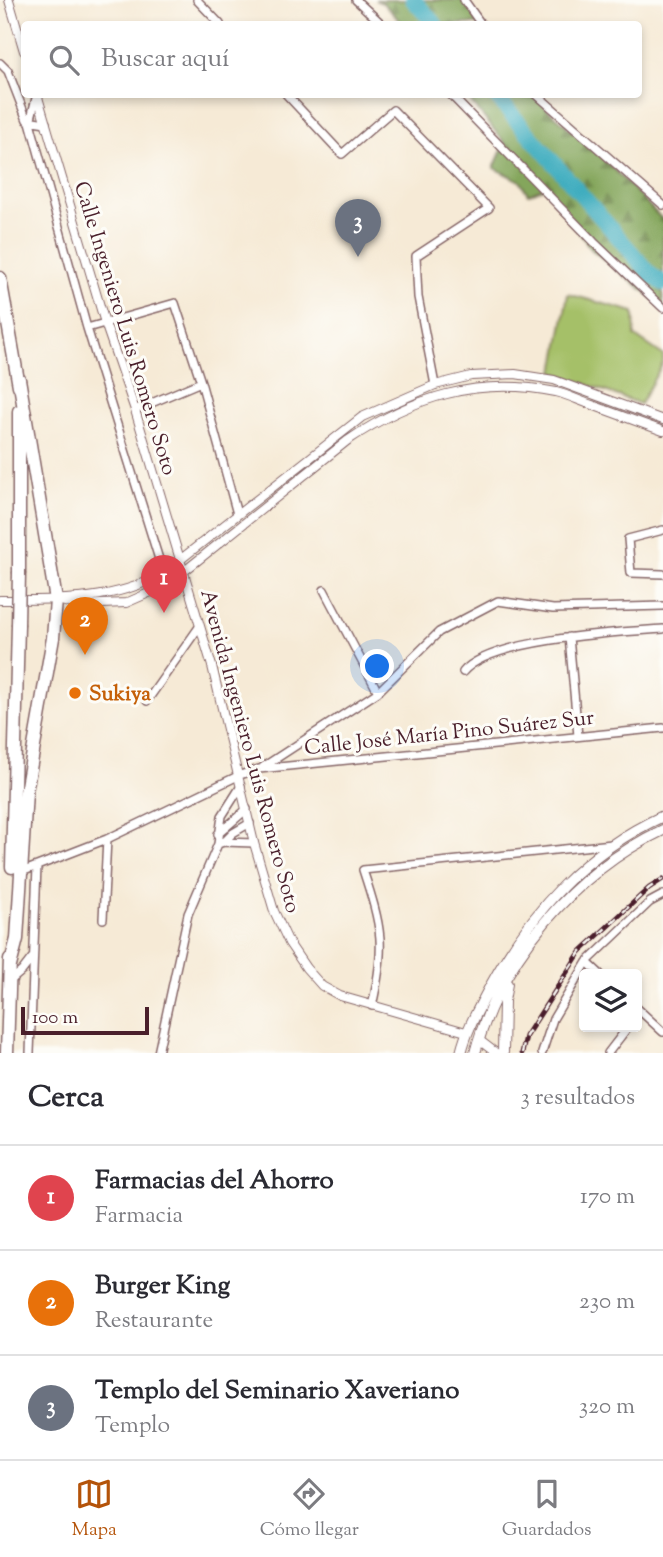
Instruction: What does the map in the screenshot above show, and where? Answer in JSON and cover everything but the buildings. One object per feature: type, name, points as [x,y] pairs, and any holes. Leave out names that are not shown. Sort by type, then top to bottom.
[{"type":"highway","points":[[0,278],[56,600],[53,638],[26,792],[17,939],[10,966]]},
{"type":"highway","points":[[7,1053],[19,572],[19,379]]},
{"type":"main road","points":[[461,1053],[466,1032],[509,951],[549,898],[612,844],[663,816]]},
{"type":"main road","points":[[475,1053],[509,973],[519,956],[559,906],[609,862],[663,830]]},
{"type":"main road","points":[[503,1053],[504,1001],[509,973]]},
{"type":"main road","points":[[466,1032],[479,1040]]},
{"type":"street","points":[[9,0],[21,41]]},
{"type":"street","points":[[197,0],[217,21]]},
{"type":"street","points":[[356,0],[380,21]]},
{"type":"street","points":[[464,0],[479,21]]},
{"type":"street","points":[[0,63],[8,71],[30,122],[87,328],[167,585]]},
{"type":"street","points":[[30,122],[36,98]]},
{"type":"street","name":"Calle Ingeniero Luis Romero Soto","points":[[38,98],[183,572]]},
{"type":"street","points":[[290,98],[342,154],[393,110],[489,208],[416,256],[418,297],[435,384]]},
{"type":"street","points":[[454,98],[594,242],[663,308]]},
{"type":"street","points":[[541,98],[663,205]]},
{"type":"street","points":[[30,122],[46,123]]},
{"type":"street","points":[[87,328],[175,303],[201,382],[237,514]]},
{"type":"street","points":[[0,600],[56,600],[122,592],[141,586],[162,574],[362,417],[435,384],[471,376],[515,374],[554,380],[663,420]]},
{"type":"street","points":[[135,411],[201,382]]},
{"type":"street","points":[[56,600],[77,605],[116,605],[147,596],[167,585],[370,425],[439,395],[475,387],[503,386],[558,393],[663,431]]},
{"type":"street","points":[[663,530],[628,540],[631,573],[663,574]]},
{"type":"street","name":"Avenida Ingeniero Luis Romero Soto","points":[[183,572],[212,666],[254,843],[274,911],[289,943],[322,986],[340,996],[466,1032]]},
{"type":"street","points":[[324,590],[379,692]]},
{"type":"street","points":[[259,769],[379,692],[439,632],[498,601],[554,609],[663,606]]},
{"type":"street","points":[[147,701],[199,627]]},
{"type":"street","points":[[463,672],[469,665],[496,653],[569,637],[663,629]]},
{"type":"street","points":[[569,637],[578,736]]},
{"type":"street","name":"Calle José María Pino Suárez Sur","points":[[19,873],[107,839],[240,775],[259,769],[663,728]]},
{"type":"street","points":[[221,843],[218,834],[222,816],[242,785]]},
{"type":"street","points":[[218,834],[247,808]]},
{"type":"street","points":[[158,1053],[188,914],[221,843],[250,823]]},
{"type":"street","points":[[103,919],[107,839]]},
{"type":"street","points":[[221,843],[254,843]]},
{"type":"street","points":[[372,1006],[382,947],[380,921],[363,870],[612,844]]},
{"type":"street","points":[[30,1053],[37,866]]},
{"type":"street","points":[[542,1053],[553,1019],[587,962],[650,902],[663,895]]},
{"type":"street","points":[[9,982],[32,958]]},
{"type":"street","points":[[587,962],[595,969]]},
{"type":"street","points":[[642,1014],[663,1032]]},
{"type":"street","points":[[608,1053],[624,1032]]},
{"type":"street","points":[[479,1040],[496,1053]]},
{"type":"green space","points":[[375,0],[462,0],[479,21],[400,21],[383,3]]},
{"type":"green space","points":[[468,98],[535,98],[607,162],[663,220],[663,306],[591,249],[546,187],[528,194],[520,181],[494,168],[505,143]]},
{"type":"green space","points":[[568,294],[634,312],[635,336],[663,355],[663,363],[640,404],[554,372]]},
{"type":"waterway","points":[[413,0],[432,21]]},
{"type":"waterway","points":[[497,98],[652,276],[663,283]]},
{"type":"railway","points":[[522,1053],[526,1036],[580,952],[649,888],[663,879]]},
{"type":"place","name":"Templo del Seminario Xaveriano","points":[[358,257]]},
{"type":"place","name":"Farmacias del Ahorro","points":[[164,613]]},
{"type":"place","name":"Burger King","points":[[85,655]]},
{"type":"place","name":"Sukiya","points":[[75,693]]}]
